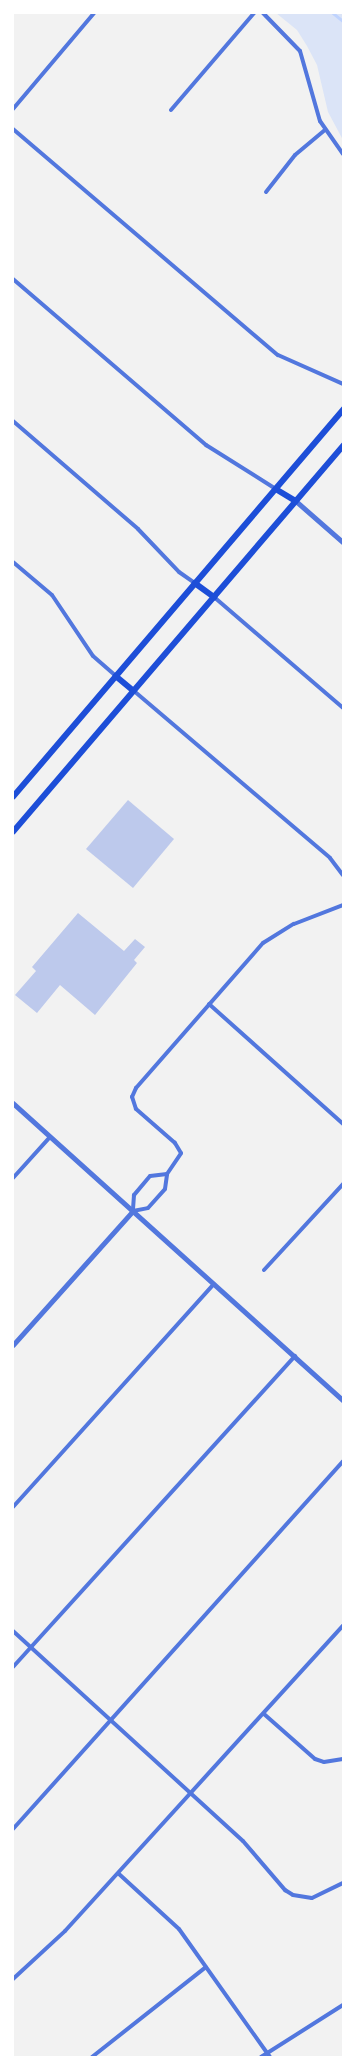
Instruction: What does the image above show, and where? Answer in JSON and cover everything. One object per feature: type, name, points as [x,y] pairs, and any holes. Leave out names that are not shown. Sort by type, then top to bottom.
[{"type":"main road","points":[[13,797],[343,410]]},
{"type":"main road","points":[[13,831],[343,446]]},
{"type":"main road","points":[[276,489],[296,501]]},
{"type":"main road","points":[[196,583],[214,597]]},
{"type":"main road","points":[[116,676],[134,691]]},
{"type":"street","points":[[13,109],[94,13]]},
{"type":"street","points":[[171,110],[254,13]]},
{"type":"street","points":[[263,13],[300,51],[325,130],[343,154]]},
{"type":"street","points":[[13,129],[278,355],[343,384]]},
{"type":"street","points":[[266,192],[295,155],[325,130]]},
{"type":"street","points":[[13,279],[206,445],[276,489]]},
{"type":"street","points":[[13,421],[138,529],[179,572],[196,583]]},
{"type":"street","points":[[296,501],[343,542]]},
{"type":"street","points":[[13,562],[52,595],[93,656],[116,676]]},
{"type":"street","points":[[214,597],[343,708]]},
{"type":"street","points":[[134,691],[330,858],[343,875]]},
{"type":"street","points":[[13,1345],[133,1211],[148,1208],[165,1189],[167,1174],[180,1158],[179,1147],[136,1109],[132,1097],[209,1004],[263,943],[294,924],[343,905]]},
{"type":"street","points":[[209,1004],[343,1124]]},
{"type":"street","points":[[13,1103],[343,1400]]},
{"type":"street","points":[[13,1178],[50,1137]]},
{"type":"street","points":[[133,1211],[134,1195],[150,1176],[167,1174]]},
{"type":"street","points":[[264,1270],[343,1184]]},
{"type":"street","points":[[13,1507],[214,1284]]},
{"type":"street","points":[[13,1667],[295,1356]]},
{"type":"street","points":[[13,1829],[343,1461]]},
{"type":"street","points":[[13,1979],[44,1953],[118,1874],[343,1625]]},
{"type":"street","points":[[13,1632],[111,1720],[190,1795],[243,1841],[293,1895],[312,1898],[343,1883]]},
{"type":"street","points":[[264,1714],[314,1759],[324,1762],[343,1759]]},
{"type":"street","points":[[118,1874],[179,1929],[270,2057]]},
{"type":"street","points":[[92,2057],[206,1966]]},
{"type":"street","points":[[261,2057],[343,2005]]},
{"type":"shaded area","points":[[276,13],[343,13],[343,140],[328,112],[317,65],[307,46],[297,30]]},
{"type":"building","points":[[128,800],[174,839],[133,888],[86,849]]},
{"type":"building","points":[[78,913],[124,951],[135,939],[145,947],[134,960],[137,963],[95,1015],[60,985],[37,1013],[15,995],[36,971],[32,967]]},
{"type":"waterway","points":[[333,13],[343,21]]}]
